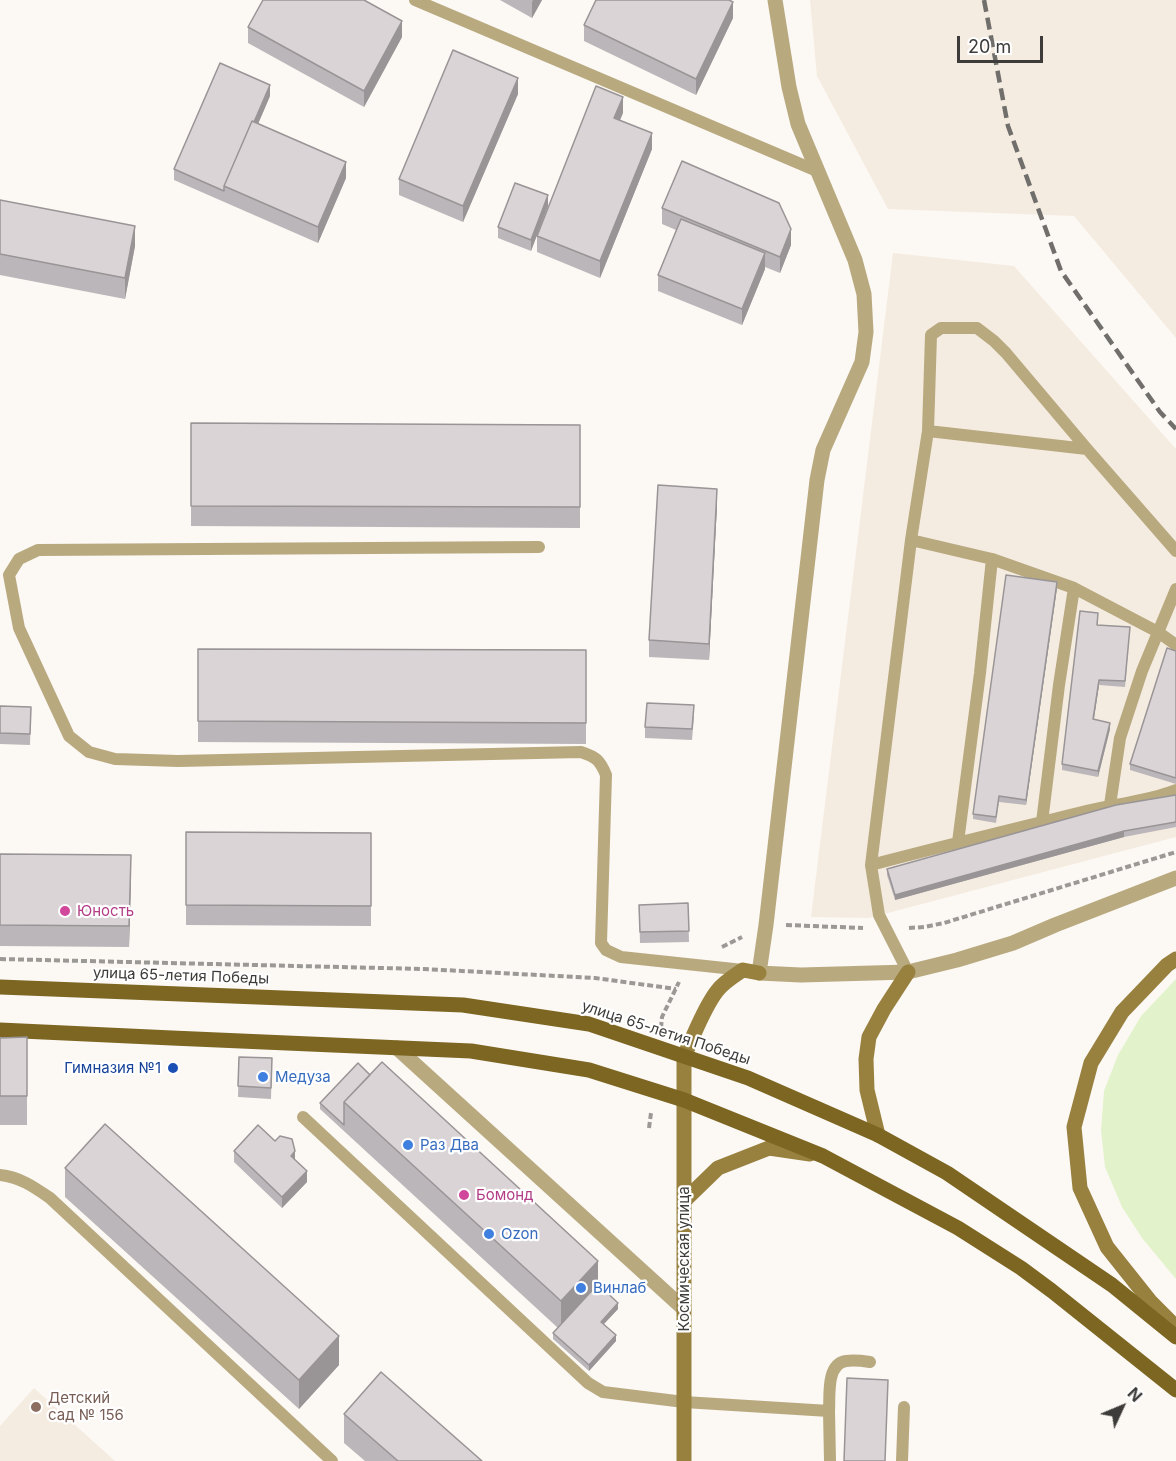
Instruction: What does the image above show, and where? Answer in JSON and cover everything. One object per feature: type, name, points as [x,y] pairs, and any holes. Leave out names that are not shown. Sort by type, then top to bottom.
[{"type":"main road","name":"улица 65-летия Победы","points":[[0,987],[463,1005],[588,1024],[748,1078],[878,1135],[948,1173],[1112,1286],[1176,1337]]},
{"type":"main road","points":[[0,1030],[471,1051],[589,1070],[684,1100],[823,1156],[957,1228],[1022,1268],[1176,1390]]},
{"type":"street","points":[[751,971],[766,925],[817,480],[823,450],[862,362],[866,332],[864,294],[855,260],[798,124],[793,106],[775,0]]},
{"type":"street","points":[[684,1056],[717,990],[729,979],[751,971],[801,975],[908,972],[1013,944],[1055,925],[1176,878]]},
{"type":"street","points":[[1176,959],[1167,965],[1122,1012],[1097,1053],[1091,1063],[1074,1127],[1080,1188],[1107,1247],[1150,1301],[1176,1327]]},
{"type":"street","points":[[878,1135],[867,1090],[866,1059],[869,1037],[908,972]]},
{"type":"street","points":[[397,1047],[684,1310]]},
{"type":"street","name":"Космическая улица","points":[[684,1056],[684,1461]]},
{"type":"street","points":[[684,1201],[718,1168],[769,1148],[823,1156]]},
{"type":"lane","points":[[415,0],[817,171]]},
{"type":"lane","points":[[908,972],[879,915],[871,865],[911,540],[928,431],[932,335],[941,328],[977,328],[994,341],[1176,551]]},
{"type":"lane","points":[[928,431],[1087,449]]},
{"type":"lane","points":[[911,540],[992,559],[1074,588],[1158,632],[1176,645]]},
{"type":"lane","points":[[539,547],[38,550],[20,559],[9,574],[19,628],[69,736],[89,752],[115,759],[178,761],[581,753],[594,757],[601,764],[606,775],[601,943],[606,950],[621,957],[751,971]]},
{"type":"lane","points":[[958,842],[992,559]]},
{"type":"lane","points":[[1042,822],[1074,588]]},
{"type":"lane","points":[[1110,805],[1120,738],[1142,670],[1176,589]]},
{"type":"lane","points":[[871,865],[1176,790]]},
{"type":"lane","points":[[303,1118],[588,1383],[603,1392],[684,1402],[830,1411]]},
{"type":"lane","points":[[0,1175],[30,1184],[50,1198],[332,1461]]},
{"type":"lane","points":[[830,1461],[831,1376],[836,1366],[844,1361],[870,1362]]},
{"type":"lane","points":[[902,1461],[904,1407]]},
{"type":"path","points":[[766,925],[924,927],[944,923],[1176,852]]},
{"type":"path","points":[[0,959],[424,969],[595,978],[676,989]]},
{"type":"shaded area","points":[[810,0],[1176,0],[1176,338],[1074,216],[888,209],[817,76]]},
{"type":"shaded area","points":[[893,253],[1014,266],[1176,449],[1176,837],[869,918],[811,917]]},
{"type":"shaded area","name":"Детский сад № 156","points":[[34,1388],[115,1461],[0,1461],[0,1426]]},
{"type":"green space","points":[[1176,979],[1176,1279],[1142,1238],[1122,1207],[1105,1167],[1101,1130],[1104,1091],[1118,1055],[1141,1016]]},
{"type":"building","points":[[263,0],[364,0],[402,21],[364,91],[248,27]]},
{"type":"building","points":[[596,0],[729,0],[733,2],[696,79],[584,25]]},
{"type":"building","points":[[453,50],[518,78],[463,206],[399,179]]},
{"type":"building","points":[[220,63],[270,85],[254,122],[252,121],[224,186],[224,191],[174,169]]},
{"type":"building","points":[[596,86],[623,97],[614,118],[652,133],[600,261],[537,236]]},
{"type":"building","points":[[252,121],[346,162],[318,227],[224,186]]},
{"type":"building","points":[[682,161],[779,203],[791,229],[780,257],[662,208]]},
{"type":"building","points":[[515,183],[548,195],[531,240],[498,227]]},
{"type":"building","points":[[0,200],[135,226],[125,278],[0,254]]},
{"type":"building","points":[[681,219],[765,253],[742,309],[658,275]]},
{"type":"building","points":[[191,423],[580,425],[580,507],[191,506]]},
{"type":"building","points":[[658,485],[717,489],[709,644],[649,640]]},
{"type":"building","points":[[1006,575],[1057,582],[1026,800],[999,796],[996,817],[973,814]]},
{"type":"building","points":[[1080,611],[1098,613],[1097,625],[1130,627],[1125,681],[1099,680],[1093,719],[1110,723],[1098,771],[1062,764]]},
{"type":"building","points":[[1167,648],[1176,651],[1176,778],[1130,764]]},
{"type":"building","points":[[198,649],[586,650],[586,723],[198,721]]},
{"type":"building","points":[[647,703],[694,705],[692,729],[645,727]]},
{"type":"building","points":[[0,706],[31,707],[30,734],[0,733]]},
{"type":"building","points":[[1176,795],[1176,822],[1124,831],[895,895],[887,869],[1116,805]]},
{"type":"building","points":[[186,832],[371,833],[371,906],[186,905]]},
{"type":"building","name":"Юность","points":[[0,854],[131,855],[129,926],[0,925]]},
{"type":"building","points":[[688,903],[689,931],[640,932],[639,905]]},
{"type":"building","points":[[27,1037],[27,1096],[0,1096],[0,1038]]},
{"type":"building","points":[[239,1057],[272,1058],[271,1088],[238,1086]]},
{"type":"building","points":[[382,1062],[598,1261],[561,1301],[344,1102]]},
{"type":"building","points":[[358,1063],[370,1075],[344,1102],[344,1125],[320,1103]]},
{"type":"building","points":[[105,1124],[339,1336],[299,1380],[65,1168]]},
{"type":"building","points":[[258,1125],[275,1141],[280,1136],[292,1139],[295,1151],[291,1156],[307,1171],[282,1197],[234,1151]]},
{"type":"building","points":[[598,1284],[618,1303],[601,1322],[616,1335],[589,1365],[553,1333]]},
{"type":"building","points":[[381,1372],[482,1461],[398,1461],[344,1414]]},
{"type":"building","points":[[847,1378],[888,1380],[885,1461],[844,1461]]},
{"type":"railway","points":[[984,0],[1008,126],[1061,271],[1160,412],[1176,429]]},
{"type":"place","name":"Юность","points":[[65,911]]},
{"type":"place","name":"Гимназия №1","points":[[173,1068]]},
{"type":"place","name":"Медуза","points":[[263,1077]]},
{"type":"place","name":"Раз Два","points":[[408,1145]]},
{"type":"place","name":"Бомонд","points":[[464,1195]]},
{"type":"place","name":"Ozon","points":[[489,1234]]},
{"type":"place","name":"Винлаб","points":[[581,1288]]},
{"type":"place","name":"Детский сад № 156","points":[[36,1407]]}]
